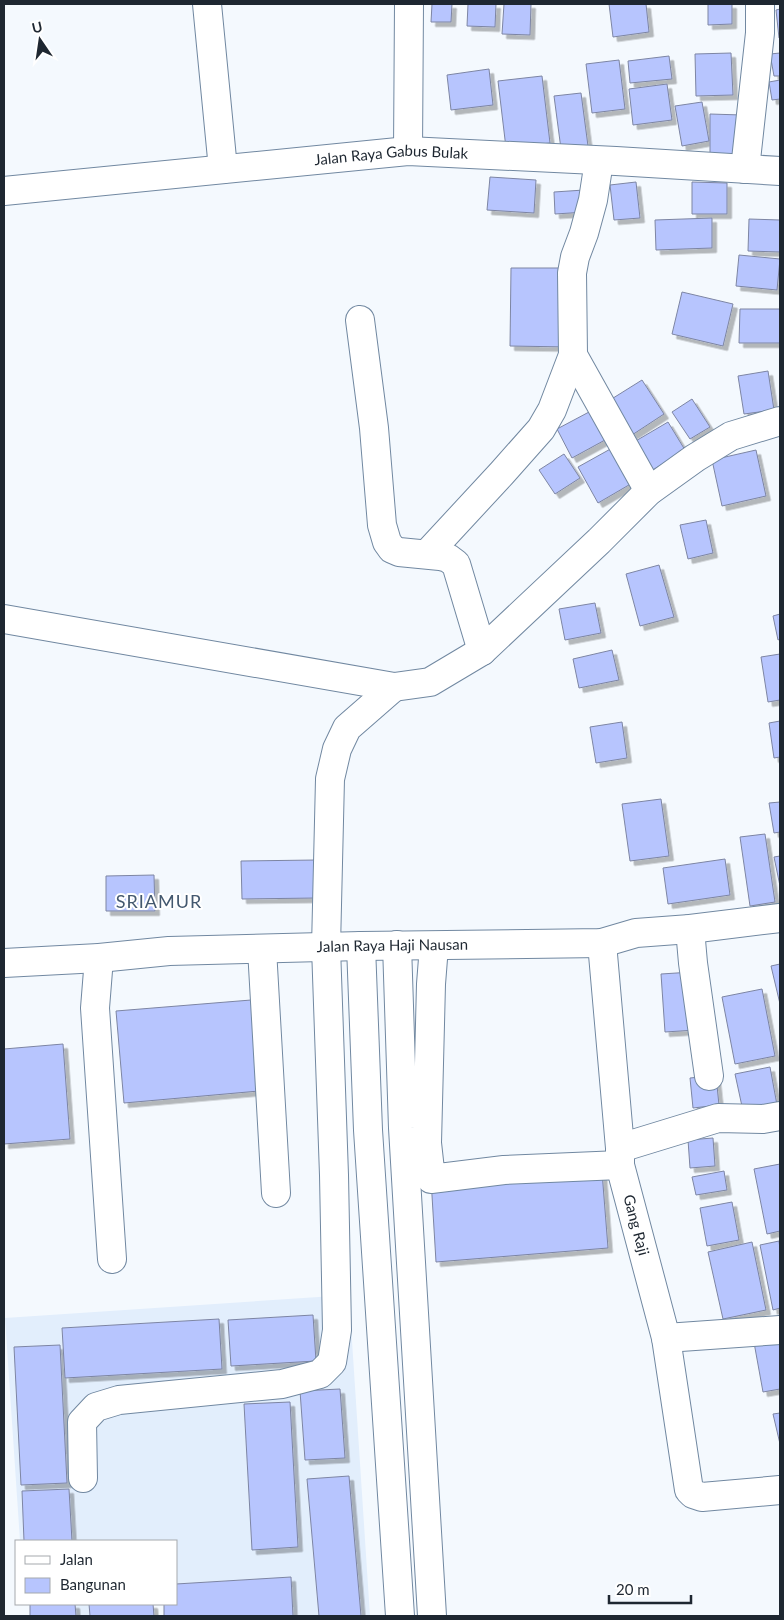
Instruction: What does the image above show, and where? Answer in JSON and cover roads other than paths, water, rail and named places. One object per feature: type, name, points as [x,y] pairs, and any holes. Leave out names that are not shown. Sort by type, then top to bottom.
[{"type":"street","points":[[207,4],[223,169]]},
{"type":"street","points":[[408,151],[409,4]]},
{"type":"street","points":[[744,169],[760,33],[760,4]]},
{"type":"street","name":"Jalan Raya Gabus Bulak","points":[[4,191],[408,151],[780,171]]},
{"type":"street","points":[[427,554],[502,474],[541,429],[560,390],[573,354],[572,273],[574,257],[584,233],[593,200],[599,161]]},
{"type":"street","points":[[360,320],[374,428],[384,532],[387,542],[392,549],[399,552],[440,556],[448,558],[456,564],[482,651]]},
{"type":"street","points":[[573,354],[649,491]]},
{"type":"street","points":[[4,619],[394,687],[430,682],[482,651],[599,541],[649,491],[695,458],[731,436],[780,421]]},
{"type":"street","points":[[83,1478],[82,1422],[96,1407],[119,1400],[282,1384],[320,1374],[332,1362],[337,1321],[334,1166],[326,946],[330,779],[337,749],[346,728],[394,687]]},
{"type":"street","name":"Jalan Raya Haji Nausan","points":[[4,962],[99,958],[169,951],[326,946],[602,943],[636,933],[690,930],[780,918]]},
{"type":"street","points":[[690,930],[709,1076]]},
{"type":"street","name":"Gang Raji","points":[[602,943],[620,1157],[666,1338],[689,1490],[693,1494],[702,1497],[780,1490]]},
{"type":"street","points":[[397,945],[403,1128],[432,1616]]},
{"type":"street","points":[[361,946],[368,1130],[400,1616]]},
{"type":"street","points":[[434,946],[431,984],[427,1143],[431,1179],[620,1157],[718,1118],[763,1119],[780,1116]]},
{"type":"street","points":[[262,949],[276,1192]]},
{"type":"street","points":[[99,958],[95,1008],[112,1259]]},
{"type":"street","points":[[368,1130],[403,1128]]},
{"type":"street","points":[[666,1338],[780,1330]]},
{"type":"district","name":"SRIAMUR","points":[[159,902]]}]
